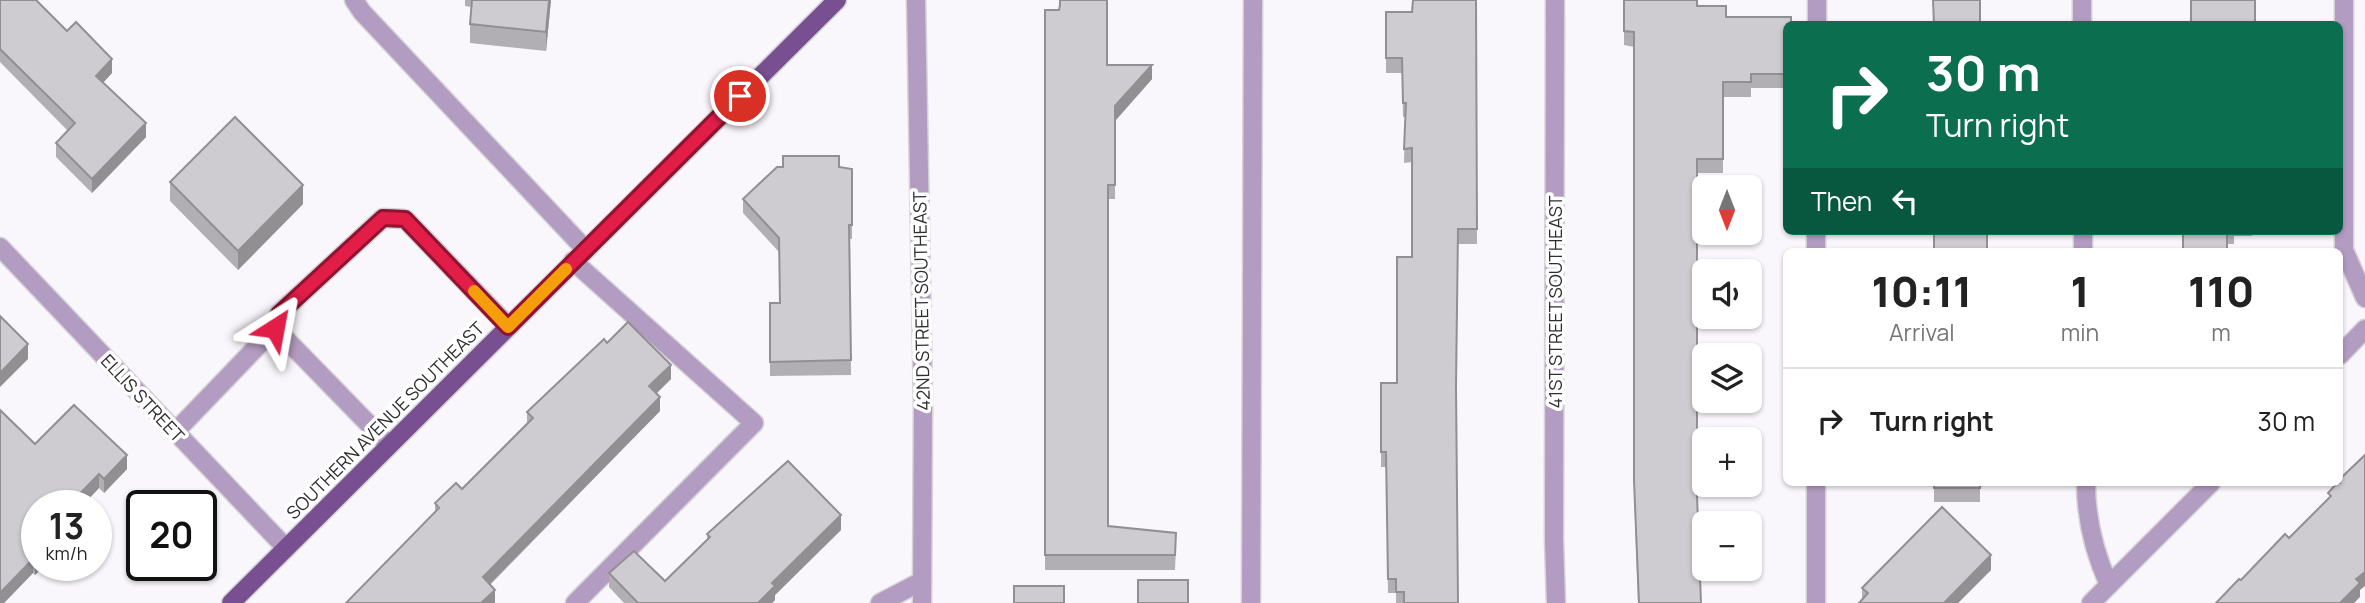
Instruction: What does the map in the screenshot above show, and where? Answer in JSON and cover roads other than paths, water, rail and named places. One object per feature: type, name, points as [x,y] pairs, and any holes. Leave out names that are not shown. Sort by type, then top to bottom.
[{"type":"main road","name":"SOUTHERN AVENUE SOUTHEAST","points":[[231,603],[837,0]]},
{"type":"street","points":[[354,0],[579,255],[754,423],[575,603]]},
{"type":"street","name":"42ND STREET SOUTHEAST","points":[[916,0],[923,403],[922,603]]},
{"type":"street","points":[[1251,603],[1253,0]]},
{"type":"street","name":"41ST STREET SOUTHEAST","points":[[1555,0],[1556,603]]},
{"type":"street","points":[[1816,21],[1817,0]]},
{"type":"street","points":[[2082,0],[2082,21]]},
{"type":"street","points":[[2344,0],[2344,250],[2365,298]]},
{"type":"street","points":[[175,432],[275,328],[279,314],[383,218],[405,219],[508,327]]},
{"type":"street","name":"ELLIS STREET","points":[[0,247],[286,548]]},
{"type":"street","points":[[275,328],[388,445]]},
{"type":"street","points":[[2343,352],[2365,329]]},
{"type":"street","points":[[1816,486],[1816,603]]},
{"type":"street","points":[[2086,486],[2091,535],[2109,585]]},
{"type":"street","points":[[2091,603],[2208,486]]},
{"type":"street","points":[[880,603],[922,581]]}]
